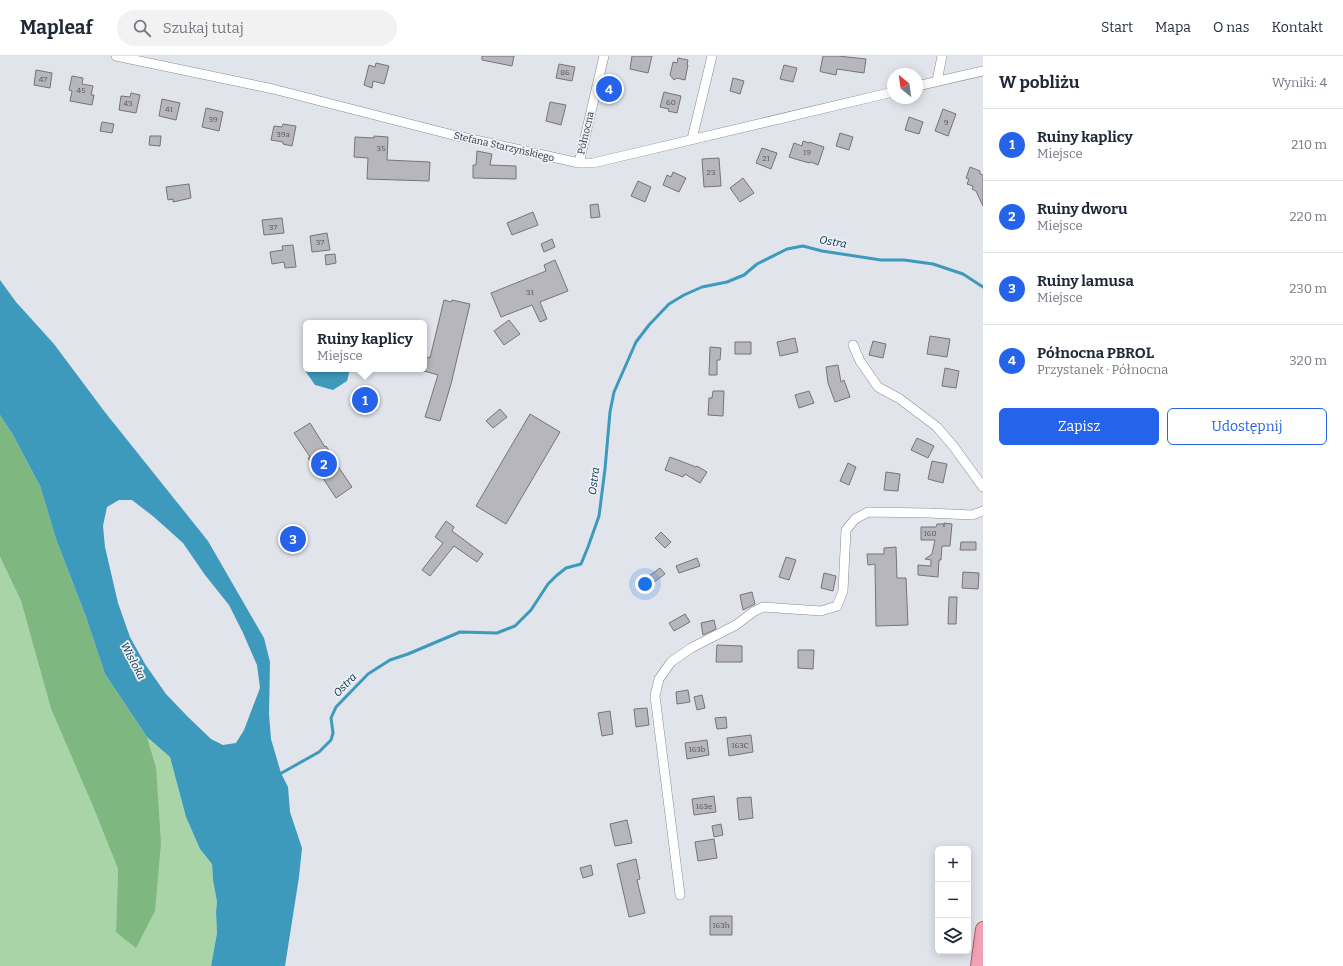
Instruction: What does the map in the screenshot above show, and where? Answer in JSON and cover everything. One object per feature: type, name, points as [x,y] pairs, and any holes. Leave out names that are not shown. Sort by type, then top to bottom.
[{"type":"main road","points":[[978,966],[983,929]]},
{"type":"street","name":"Stefana Starzyńskiego","points":[[116,56],[273,89],[453,135],[579,163],[593,163],[887,93]]},
{"type":"street","name":"Północna","points":[[579,163],[604,56]]},
{"type":"street","points":[[692,139],[712,56]]},
{"type":"street","points":[[937,81],[942,56]]},
{"type":"street","points":[[923,84],[983,71]]},
{"type":"street","points":[[853,345],[860,361],[878,387],[900,399],[937,427],[983,487]]},
{"type":"street","points":[[680,895],[655,696],[659,679],[671,662],[691,648],[736,626],[753,612],[763,607],[821,611],[837,606],[843,591],[846,530],[855,519],[868,512],[972,515],[983,511]]},
{"type":"green space","points":[[0,415],[13,435],[40,486],[56,539],[86,617],[105,674],[147,737],[156,767],[161,843],[155,911],[136,948],[116,932],[118,869],[51,709],[21,601],[0,557]]},
{"type":"green space","points":[[0,557],[21,601],[51,709],[118,869],[116,932],[156,767],[147,737],[170,757],[186,817],[200,849],[212,864],[217,902],[217,933],[211,966],[0,966]]},
{"type":"water","name":"Wisłoka","points":[[0,280],[16,302],[54,344],[104,411],[208,541],[264,638],[270,662],[269,714],[271,739],[281,773],[288,787],[290,812],[302,848],[285,966],[211,966],[217,933],[217,902],[212,864],[200,849],[186,817],[170,757],[147,737],[105,674],[86,617],[56,539],[40,486],[13,435],[0,415]],"holes":[[[119,500],[132,500],[183,543],[205,575],[229,605],[257,665],[260,688],[244,730],[236,743],[223,745],[211,739],[188,717],[166,694],[145,664],[130,637],[118,603],[105,547],[103,526],[107,507]]]},
{"type":"water","points":[[306,372],[349,372],[347,381],[333,390],[315,385]]},
{"type":"building","points":[[482,56],[514,56],[512,66],[482,60]]},
{"type":"building","points":[[632,56],[652,56],[648,73],[630,69]]},
{"type":"building","points":[[823,56],[866,59],[864,73],[837,69],[836,75],[822,72],[820,71]]},
{"type":"building","points":[[678,58],[688,60],[685,80],[677,78],[674,80],[670,75],[673,62],[677,63]]},
{"type":"building","points":[[376,63],[389,66],[384,84],[373,81],[372,88],[364,85],[369,65],[375,67]]},
{"type":"building","points":[[559,64],[575,67],[572,81],[556,78]]},
{"type":"building","points":[[784,65],[797,68],[793,82],[780,79]]},
{"type":"building","points":[[36,70],[52,73],[50,88],[34,85]]},
{"type":"building","points":[[72,76],[83,78],[82,84],[93,86],[91,95],[94,95],[92,105],[70,101],[72,91],[69,90]]},
{"type":"building","points":[[733,78],[744,81],[740,94],[730,91]]},
{"type":"building","points":[[664,92],[681,96],[677,113],[660,107]]},
{"type":"building","points":[[131,93],[140,95],[136,113],[119,110],[121,96],[130,97]]},
{"type":"building","points":[[162,99],[180,103],[176,120],[159,116]]},
{"type":"building","points":[[550,102],[566,105],[561,125],[546,121]]},
{"type":"building","points":[[206,108],[223,112],[219,131],[202,127]]},
{"type":"building","points":[[943,109],[956,114],[948,136],[935,131]]},
{"type":"building","points":[[909,117],[923,122],[919,134],[905,130]]},
{"type":"building","points":[[102,122],[114,124],[112,133],[100,131]]},
{"type":"building","points":[[283,124],[296,126],[292,146],[283,144],[283,142],[271,140],[274,126],[282,127]]},
{"type":"building","points":[[840,133],[853,137],[849,150],[836,146]]},
{"type":"building","points":[[150,136],[161,136],[160,146],[149,145]]},
{"type":"building","points":[[374,136],[388,137],[387,160],[430,162],[429,181],[367,179],[368,158],[354,157],[355,137],[374,138]]},
{"type":"building","points":[[803,141],[824,147],[818,165],[789,157],[794,143],[802,146]]},
{"type":"building","points":[[762,148],[777,153],[771,169],[756,163]]},
{"type":"building","points":[[477,151],[492,154],[490,165],[516,166],[516,179],[473,178],[473,165],[476,165]]},
{"type":"building","points":[[719,158],[721,186],[704,187],[702,159]]},
{"type":"building","points":[[970,167],[980,171],[980,174],[983,175],[983,206],[976,191],[972,189],[973,186],[967,184],[969,179],[966,178]]},
{"type":"building","points":[[673,172],[686,178],[679,192],[663,185],[667,175],[671,177]]},
{"type":"building","points":[[743,178],[754,193],[740,202],[730,188]]},
{"type":"building","points":[[638,181],[651,187],[645,202],[631,196]]},
{"type":"building","points":[[189,184],[191,198],[173,202],[173,199],[168,200],[166,187]]},
{"type":"building","points":[[598,204],[600,217],[591,218],[590,205]]},
{"type":"building","points":[[533,212],[538,225],[512,235],[507,223]]},
{"type":"building","points":[[282,218],[284,233],[264,235],[262,220]]},
{"type":"building","points":[[327,233],[330,250],[312,252],[310,236]]},
{"type":"building","points":[[552,239],[555,247],[544,252],[541,244]]},
{"type":"building","points":[[293,245],[296,267],[285,268],[284,262],[272,264],[270,252],[283,250],[282,246]]},
{"type":"building","points":[[335,254],[336,263],[326,265],[325,255]]},
{"type":"building","points":[[555,260],[568,291],[540,302],[547,319],[540,322],[532,305],[501,317],[491,293],[546,271],[544,265]]},
{"type":"building","points":[[444,300],[451,302],[452,300],[470,304],[451,384],[440,421],[425,417],[438,375],[427,372],[427,357],[430,358]]},
{"type":"building","points":[[509,320],[520,334],[504,345],[494,331]]},
{"type":"building","points":[[930,336],[950,339],[947,357],[927,354]]},
{"type":"building","points":[[795,338],[798,352],[780,356],[777,342]]},
{"type":"building","points":[[873,341],[886,344],[883,358],[869,355]]},
{"type":"building","points":[[735,342],[751,342],[751,354],[735,354]]},
{"type":"building","points":[[710,347],[721,348],[720,360],[717,360],[717,375],[709,375]]},
{"type":"building","points":[[838,365],[841,382],[844,380],[850,397],[835,402],[828,383],[826,367]]},
{"type":"building","points":[[945,368],[959,371],[956,388],[942,386]]},
{"type":"building","points":[[363,391],[371,393],[368,409],[359,407]]},
{"type":"building","points":[[713,391],[724,391],[723,416],[708,415],[709,398],[712,398]]},
{"type":"building","points":[[809,391],[814,403],[799,408],[795,395]]},
{"type":"building","points":[[500,409],[507,417],[493,428],[486,421]]},
{"type":"building","points":[[530,414],[560,432],[506,524],[476,506]]},
{"type":"building","points":[[310,423],[352,487],[336,498],[308,458],[310,457],[294,433]]},
{"type":"building","points":[[917,438],[934,446],[928,458],[911,450]]},
{"type":"building","points":[[670,457],[696,467],[697,466],[707,472],[700,483],[685,474],[683,477],[665,470]]},
{"type":"building","points":[[932,461],[947,464],[943,483],[928,479]]},
{"type":"building","points":[[848,463],[856,467],[849,485],[840,481]]},
{"type":"building","points":[[886,472],[900,474],[898,491],[884,490]]},
{"type":"building","points":[[446,521],[454,527],[452,531],[483,554],[477,562],[454,546],[430,576],[422,570],[443,543],[435,537]]},
{"type":"building","points":[[937,524],[952,524],[950,546],[942,546],[938,577],[918,575],[918,565],[931,566],[931,560],[925,559],[932,554],[935,540],[921,540],[921,527],[936,527]]},
{"type":"building","points":[[296,531],[302,540],[291,547],[285,539]]},
{"type":"building","points":[[661,532],[671,542],[665,548],[655,538]]},
{"type":"building","points":[[961,542],[976,542],[976,550],[960,550]]},
{"type":"building","points":[[896,547],[897,578],[906,578],[908,625],[876,626],[875,564],[868,565],[867,554],[884,554],[884,548]]},
{"type":"building","points":[[786,557],[796,560],[789,580],[779,577]]},
{"type":"building","points":[[697,558],[700,566],[679,573],[676,566]]},
{"type":"building","points":[[660,568],[665,574],[650,585],[645,579]]},
{"type":"building","points":[[963,572],[979,573],[978,589],[962,588]]},
{"type":"building","points":[[824,573],[836,576],[833,591],[821,588]]},
{"type":"building","points":[[752,592],[755,604],[743,610],[740,595]]},
{"type":"building","points":[[949,597],[957,597],[956,624],[948,624]]},
{"type":"building","points":[[685,614],[690,622],[674,631],[669,623]]},
{"type":"building","points":[[714,620],[716,629],[703,635],[701,623]]},
{"type":"building","points":[[717,645],[742,646],[742,662],[716,662]]},
{"type":"building","points":[[798,650],[814,650],[813,669],[798,668]]},
{"type":"building","points":[[688,690],[690,702],[677,704],[676,692]]},
{"type":"building","points":[[702,695],[705,708],[697,710],[694,697]]},
{"type":"building","points":[[647,708],[649,725],[636,727],[634,709]]},
{"type":"building","points":[[610,711],[613,734],[602,736],[598,713]]},
{"type":"building","points":[[726,717],[727,728],[717,729],[715,718]]},
{"type":"building","points":[[751,735],[753,752],[729,756],[727,738]]},
{"type":"building","points":[[707,740],[709,755],[687,759],[685,743]]},
{"type":"building","points":[[714,796],[716,812],[694,815],[692,799]]},
{"type":"building","points":[[751,797],[753,818],[739,820],[737,798]]},
{"type":"building","points":[[627,820],[632,843],[615,846],[610,824]]},
{"type":"building","points":[[721,824],[723,835],[714,837],[712,826]]},
{"type":"building","points":[[714,839],[717,858],[698,861],[695,842]]},
{"type":"building","points":[[636,859],[640,879],[637,880],[645,913],[629,917],[617,864]]},
{"type":"building","points":[[591,865],[593,875],[583,878],[580,868]]},
{"type":"building","points":[[710,916],[732,916],[732,935],[710,935]]},
{"type":"waterway","name":"Ostra","points":[[278,775],[319,752],[331,740],[333,733],[331,718],[336,707],[368,674],[390,660],[460,632],[497,633],[515,626],[531,610],[548,584],[556,576],[566,568],[581,564],[599,516],[610,412],[614,392],[636,342],[649,325],[669,304],[702,287],[727,282],[744,275],[757,264],[787,249],[803,246],[822,251],[881,260],[904,260],[933,264],[963,274],[983,287]]},
{"type":"place","name":"Północna PBROL","points":[[609,89]]},
{"type":"place","name":"Ruiny kaplicy","points":[[365,400]]},
{"type":"place","name":"Ruiny dworu","points":[[324,464]]},
{"type":"place","name":"Ruiny lamusa","points":[[293,539]]}]
